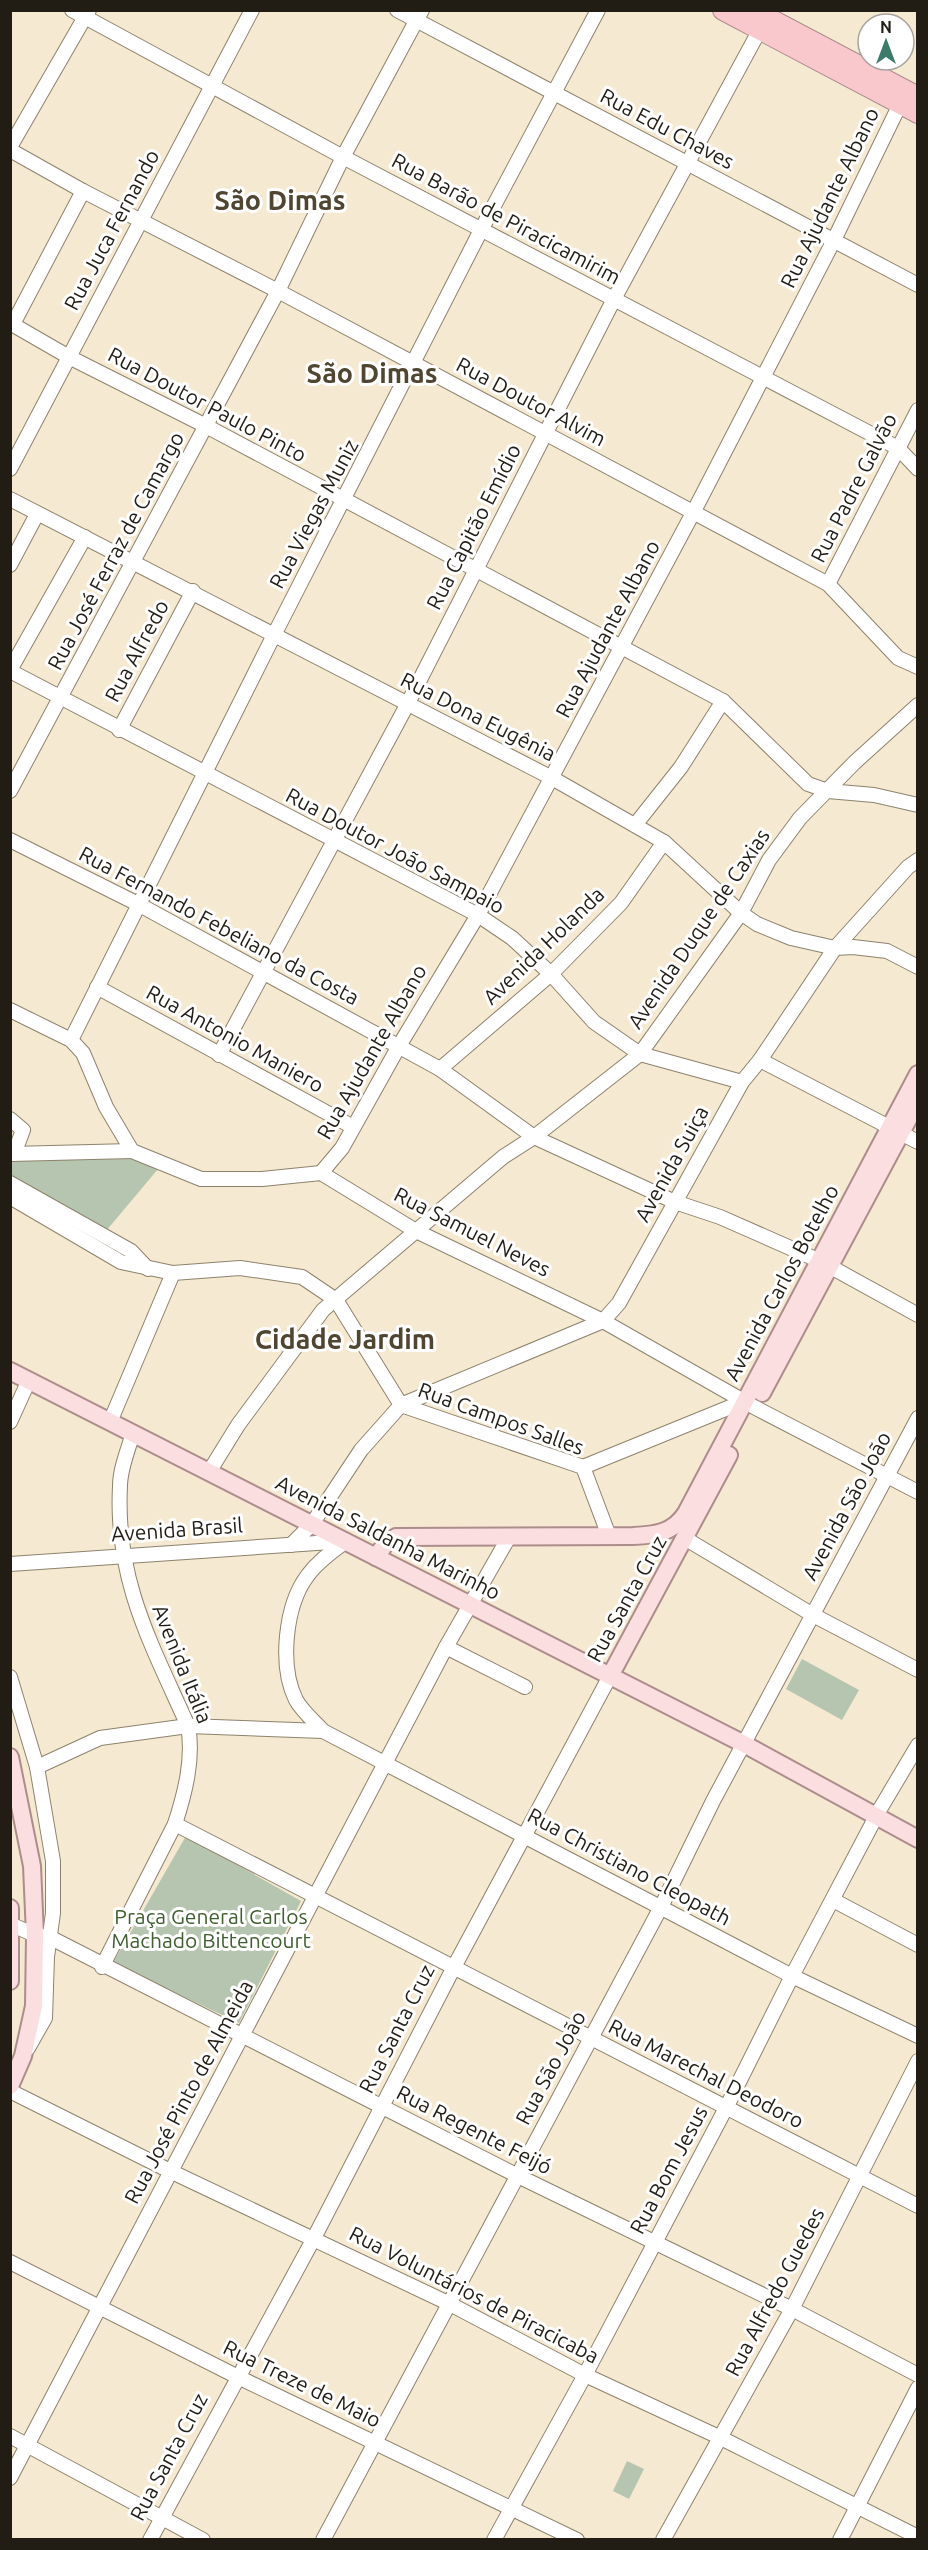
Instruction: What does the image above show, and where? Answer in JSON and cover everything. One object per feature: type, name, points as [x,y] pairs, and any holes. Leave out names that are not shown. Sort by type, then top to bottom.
[{"type":"highway","points":[[723,10],[760,19],[910,101]]},
{"type":"main road","name":"Avenida Carlos Botelho","points":[[682,1545],[750,1404],[894,1131],[918,1074]]},
{"type":"main road","name":"Avenida Carlos Botelho","points":[[894,1131],[918,1101]]},
{"type":"main road","name":"Avenida Saldanha Marinho","points":[[10,1371],[744,1744],[878,1814],[918,1839]]},
{"type":"main road","name":"Avenida Carlos Botelho","points":[[686,1513],[750,1404]]},
{"type":"main road","points":[[376,1557],[386,1543],[396,1537],[609,1536],[663,1532],[674,1528],[686,1513]]},
{"type":"main road","points":[[682,1545],[686,1513]]},
{"type":"main road","points":[[663,1532],[682,1545]]},
{"type":"main road","name":"Rua Santa Cruz","points":[[610,1676],[682,1545]]},
{"type":"main road","points":[[10,1756],[32,1866],[43,1937],[34,2006],[23,2056],[10,2086]]},
{"type":"main road","name":"Avenida Saldanha Marinho","points":[[878,1814],[918,1827]]},
{"type":"main road","points":[[10,1981],[11,1919]]},
{"type":"street","name":"Rua Barão de Piracicamirim","points":[[72,10],[87,14],[343,157],[898,448],[918,469]]},
{"type":"street","name":"Rua Juca Fernando","points":[[10,470],[252,10]]},
{"type":"street","name":"Rua Edu Chaves","points":[[397,10],[419,16],[689,165],[918,285]]},
{"type":"street","name":"Rua Viegas Muniz","points":[[72,1040],[274,635],[415,365],[481,230],[556,93],[598,10]]},
{"type":"street","points":[[10,149],[87,14]]},
{"type":"street","name":"Rua José Ferraz de Camargo","points":[[10,791],[278,291],[343,157],[419,16]]},
{"type":"street","name":"Rua Capitão Emídio","points":[[219,1055],[261,973],[407,705],[614,299],[689,165],[760,19]]},
{"type":"street","name":"Rua Ajudante Albano","points":[[321,1173],[342,1148],[399,1046],[478,915],[623,646],[834,240],[910,101]]},
{"type":"street","name":"Rua Doutor Alvim","points":[[10,149],[83,191],[278,291],[828,584],[898,658],[918,667]]},
{"type":"street","points":[[12,324],[83,191]]},
{"type":"street","name":"Rua Doutor Paulo Pinto","points":[[12,324],[69,357],[206,426],[344,502],[623,646],[723,701],[808,784],[828,791],[874,795],[918,805]]},
{"type":"street","name":"Rua Padre Galvão","points":[[828,584],[918,410]]},
{"type":"street","name":"Rua Dona Eugênia","points":[[10,499],[193,591],[407,705],[552,778],[635,825],[664,842],[741,913],[773,932],[835,948],[853,947],[887,951],[918,967]]},
{"type":"street","points":[[10,565],[38,514]]},
{"type":"street","points":[[10,671],[85,537]]},
{"type":"street","name":"Rua Alfredo","points":[[119,730],[193,591]]},
{"type":"street","name":"Rua Doutor João Sampaio","points":[[10,671],[119,730],[478,915],[512,938],[551,974],[594,1023],[640,1054],[742,1082]]},
{"type":"street","points":[[635,825],[681,766],[723,701]]},
{"type":"street","name":"Avenida Duque de Caxias","points":[[208,1472],[238,1425],[269,1387],[323,1310],[495,1163],[534,1137],[640,1054],[741,913],[770,860],[800,818],[918,705]]},
{"type":"street","name":"Rua Fernando Febeliano da Costa","points":[[10,840],[138,904],[441,1069],[534,1137],[675,1202],[720,1217],[825,1263],[918,1315]]},
{"type":"street","name":"Avenida Holanda","points":[[441,1069],[551,974],[621,903],[664,842]]},
{"type":"street","name":"Avenida Suiça","points":[[401,1405],[603,1321],[620,1303],[742,1082],[760,1060],[835,948],[908,867],[918,860]]},
{"type":"street","name":"Rua Antonio Maniero","points":[[97,987],[353,1127]]},
{"type":"street","points":[[10,1010],[72,1040],[83,1053],[106,1107],[132,1151]]},
{"type":"street","points":[[760,1060],[918,1142]]},
{"type":"street","points":[[10,1119],[23,1130],[12,1154],[132,1151],[201,1179],[262,1179],[321,1173]]},
{"type":"street","name":"Rua Samuel Neves","points":[[321,1173],[416,1231],[603,1321],[750,1404],[918,1492]]},
{"type":"street","name":"Rua Campos Salles","points":[[10,1183],[19,1197],[121,1263],[173,1273],[240,1268],[302,1277],[336,1300],[401,1405],[583,1467],[609,1536]]},
{"type":"street","points":[[110,1422],[173,1273]]},
{"type":"street","points":[[10,1422],[29,1380]]},
{"type":"street","points":[[583,1467],[750,1404]]},
{"type":"street","points":[[291,1545],[312,1524],[362,1450],[401,1405]]},
{"type":"street","name":"Avenida São João","points":[[813,1615],[918,1418]]},
{"type":"street","name":"Avenida Itália","points":[[102,1966],[175,1824],[183,1802],[191,1744],[188,1726],[140,1619],[122,1556],[120,1484],[133,1433]]},
{"type":"street","name":"Rua José Pinto de Almeida","points":[[10,2478],[101,2309],[170,2171],[446,1647],[509,1537]]},
{"type":"street","points":[[323,1731],[296,1700],[285,1656],[290,1617],[308,1575],[322,1560],[346,1541]]},
{"type":"street","name":"Avenida Brasil","points":[[10,1564],[346,1541]]},
{"type":"street","points":[[682,1545],[918,1670]]},
{"type":"street","name":"Rua São João","points":[[323,2540],[661,1907],[713,1801],[813,1615]]},
{"type":"street","points":[[446,1647],[525,1687]]},
{"type":"street","name":"Rua Santa Cruz","points":[[150,2540],[314,2238],[383,2108],[454,1966],[610,1676]]},
{"type":"street","points":[[10,1677],[37,1767],[53,1861],[43,1937]]},
{"type":"street","points":[[37,1767],[100,1738],[188,1726],[323,1731]]},
{"type":"street","name":"Rua Christiano Cleopath","points":[[323,1731],[792,1976],[918,2036]]},
{"type":"street","name":"Rua Bom Jesus","points":[[494,2540],[656,2241],[878,1814],[918,1745]]},
{"type":"street","name":"Rua Marechal Deodoro","points":[[175,1824],[918,2206]]},
{"type":"street","points":[[833,1900],[918,1945]]},
{"type":"street","name":"Rua Regente Feijó","points":[[11,1919],[518,2176],[792,2309],[918,2375]]},
{"type":"street","name":"Rua Alfredo Guedes","points":[[663,2540],[792,2309],[918,2061]]},
{"type":"street","name":"Rua Voluntários de Piracicaba","points":[[10,2091],[170,2171],[450,2304],[585,2375],[719,2437],[918,2537]]},
{"type":"street","name":"Rua Treze de Maio","points":[[10,2262],[238,2377],[578,2540]]},
{"type":"street","points":[[840,2540],[918,2388]]},
{"type":"street","points":[[10,2436],[203,2540]]},
{"type":"green space","points":[[129,1156],[158,1169],[106,1231],[11,1178],[10,1161]]},
{"type":"green space","points":[[802,1659],[859,1690],[842,1720],[786,1689]]},
{"type":"green space","name":"Praça General Carlos Machado Bittencourt","points":[[186,1836],[301,1901],[239,2023],[113,1963]]},
{"type":"green space","points":[[627,2461],[644,2469],[629,2499],[613,2491]]},
{"type":"district","name":"São Dimas","points":[[280,201]]},
{"type":"district","name":"São Dimas","points":[[372,374]]},
{"type":"district","name":"Cidade Jardim","points":[[345,1340]]}]
